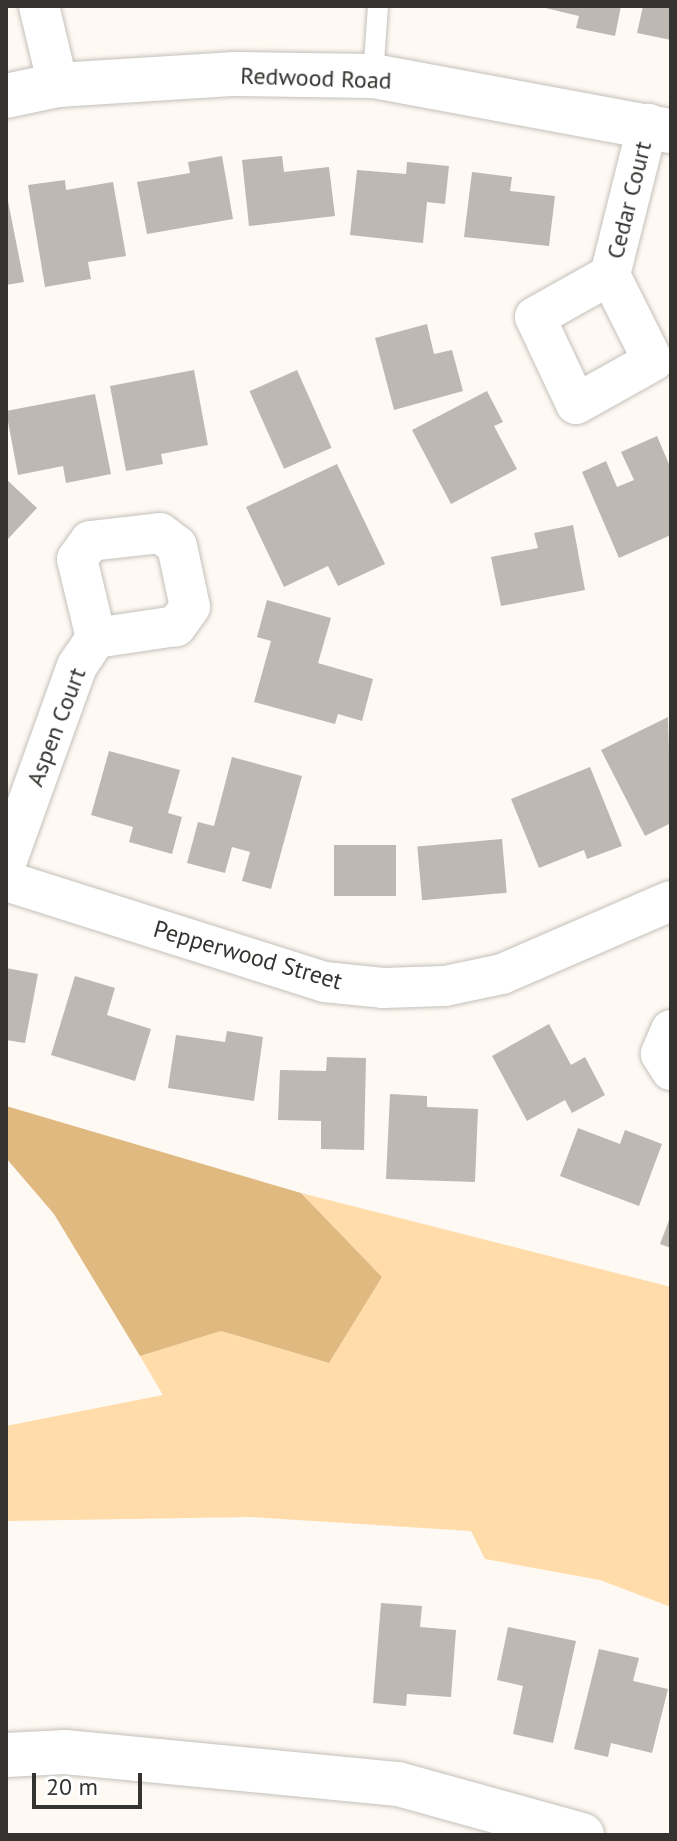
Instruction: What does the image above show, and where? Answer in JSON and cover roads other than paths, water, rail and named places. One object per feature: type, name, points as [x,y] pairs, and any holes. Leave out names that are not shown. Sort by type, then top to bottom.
[{"type":"street","points":[[39,6],[58,85]]},
{"type":"street","name":"Redwood Road","points":[[6,96],[58,85],[235,74],[373,76],[660,128]]},
{"type":"street","name":"Cedar Court","points":[[610,275],[660,128]]},
{"type":"street","name":"Aspen Court","points":[[6,863],[77,666],[96,638]]},
{"type":"street","name":"Pepperwood Street","points":[[6,881],[325,982],[383,988],[445,986],[502,974],[667,915]]},
{"type":"street","points":[[671,1030],[661,1054],[671,1070]]},
{"type":"street","points":[[6,1755],[65,1752],[398,1784],[582,1835]]},
{"type":"lane","points":[[373,76],[378,6]]}]
